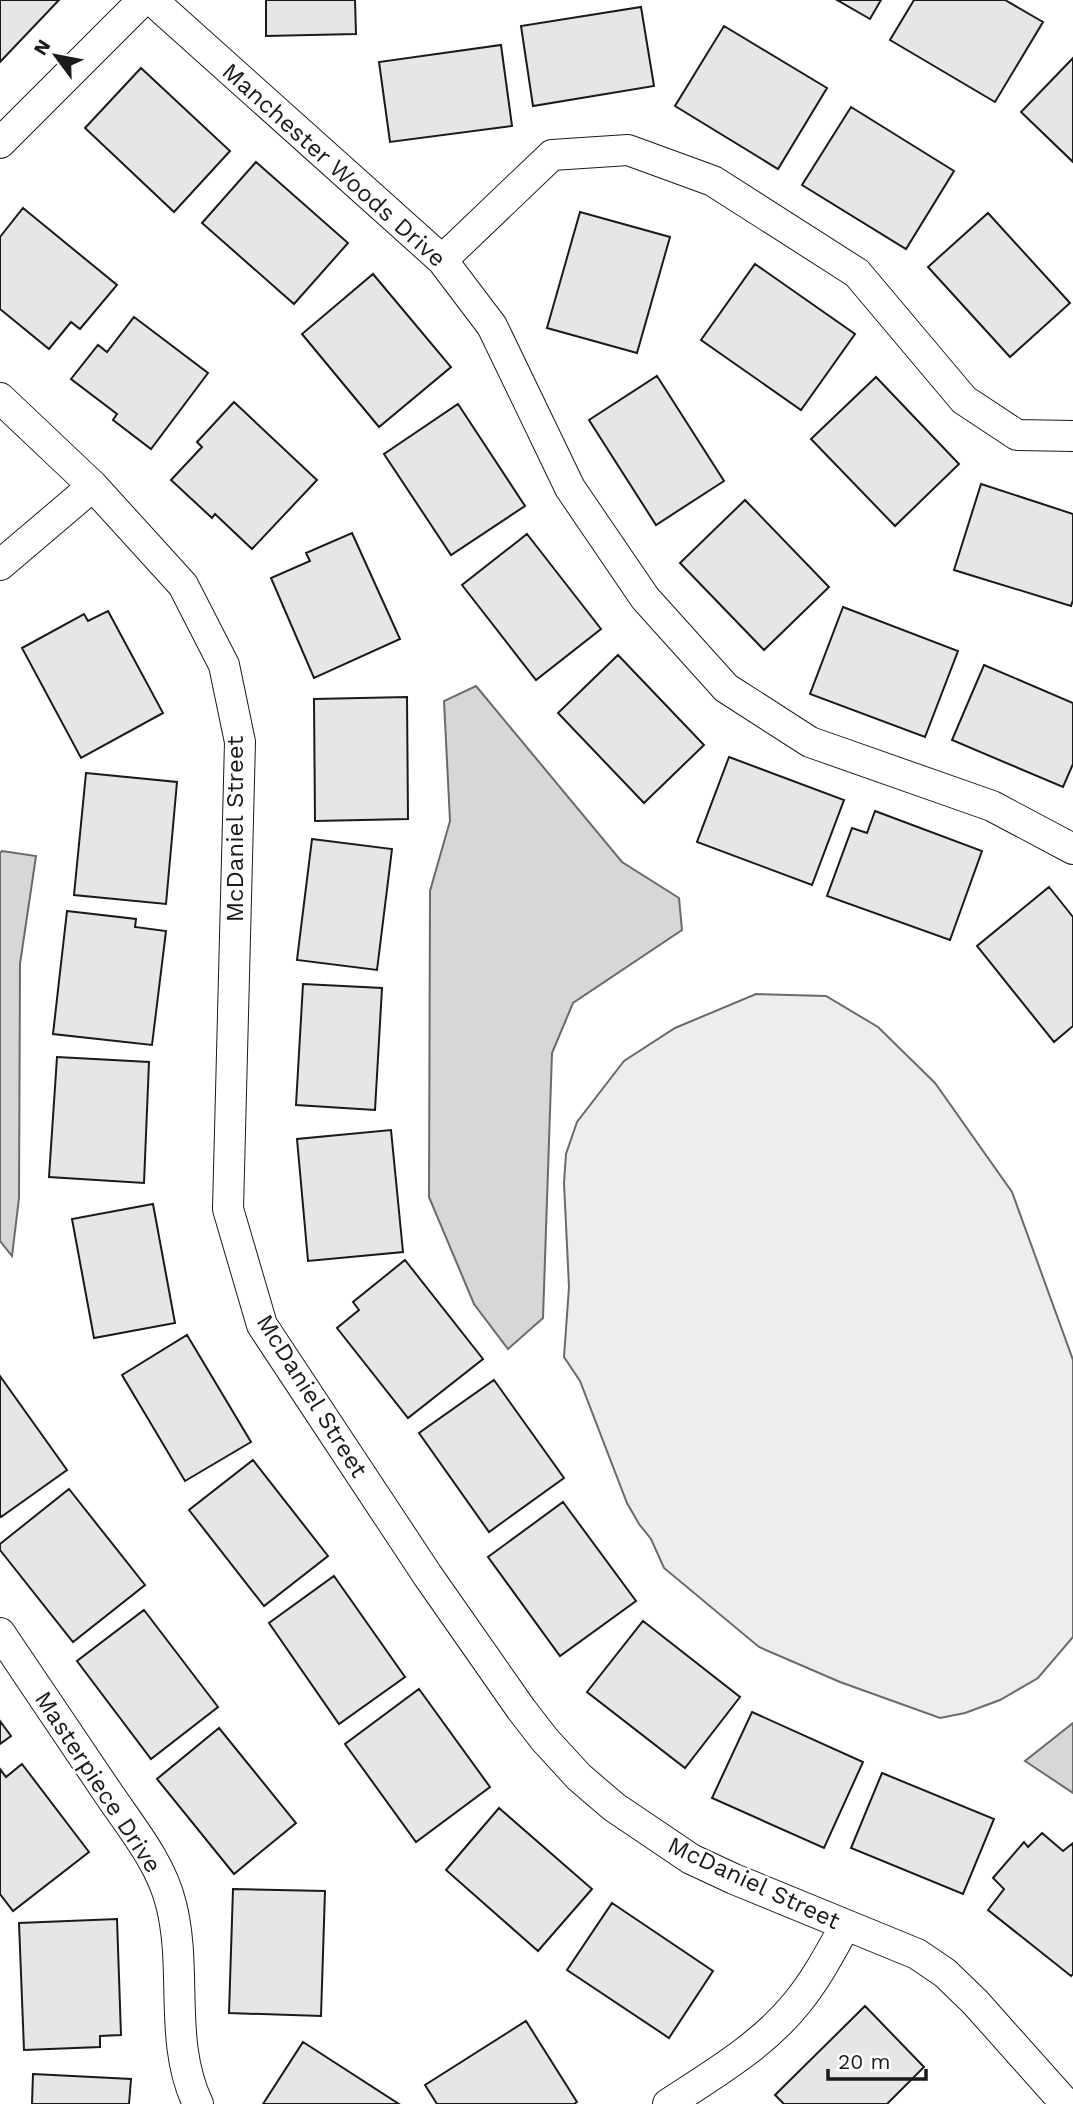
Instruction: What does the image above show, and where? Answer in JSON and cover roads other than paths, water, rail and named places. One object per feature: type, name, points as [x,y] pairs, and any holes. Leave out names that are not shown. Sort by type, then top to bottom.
[{"type":"street","points":[[0,143],[143,0]]},
{"type":"street","name":"Manchester Woods Drive","points":[[152,0],[442,260],[492,326],[570,488],[645,598],[726,688],[810,742],[992,806],[1073,849]]},
{"type":"street","points":[[442,260],[552,155],[628,150],[713,181],[857,273],[964,400],[1017,435],[1073,436]]},
{"type":"street","name":"McDaniel Street","points":[[0,398],[93,486],[183,585],[224,665],[240,742],[228,1209],[262,1325],[428,1576],[521,1709],[579,1777],[614,1808],[691,1859],[917,1954],[945,1973],[975,2002],[1066,2104]]},
{"type":"street","points":[[0,565],[93,486]]},
{"type":"street","name":"Masterpiece Drive","points":[[0,1633],[145,1848],[171,1901],[177,1933],[180,2029],[191,2090],[198,2104]]},
{"type":"street","points":[[667,2104],[741,2054],[795,2006],[817,1976],[845,1926]]}]
